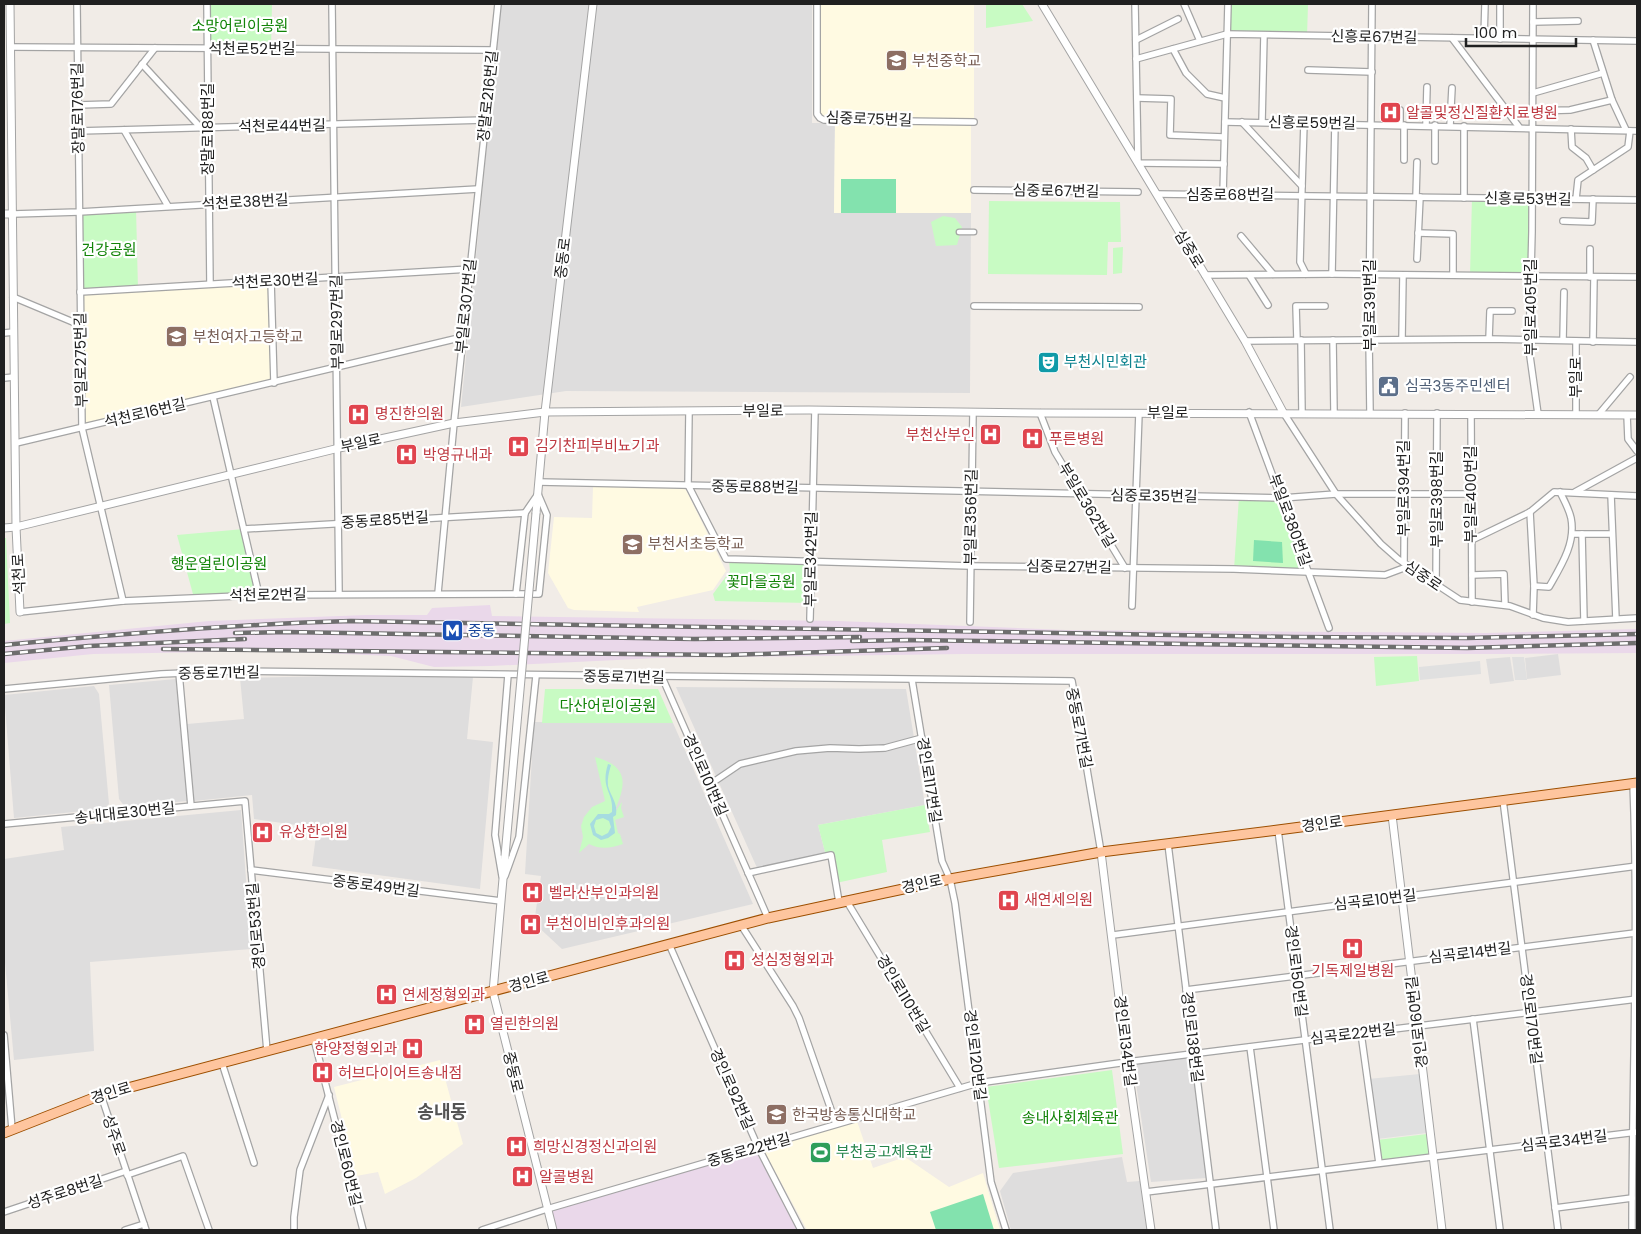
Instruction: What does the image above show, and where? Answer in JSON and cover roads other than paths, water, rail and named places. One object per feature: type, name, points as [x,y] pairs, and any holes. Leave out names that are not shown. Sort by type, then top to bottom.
[{"type":"main road","name":"경인로","points":[[8,1131],[101,1095],[741,925],[842,901],[950,878],[1101,852],[1635,783]]},
{"type":"street","name":"석천로","points":[[10,4],[7,31],[11,47],[16,527],[20,612]]},
{"type":"street","name":"장말로176번길","points":[[77,4],[79,212]]},
{"type":"street","name":"장말로188번길","points":[[207,4],[210,284]]},
{"type":"street","name":"부일로297번길","points":[[332,4],[339,594]]},
{"type":"street","name":"장말로216번길","points":[[478,189],[498,4]]},
{"type":"street","name":"중동로","points":[[553,1230],[493,992],[545,412],[593,4]]},
{"type":"street","name":"심중로75번길","points":[[817,4],[817,114],[820,118],[824,120],[974,122]]},
{"type":"street","name":"심중로","points":[[1042,4],[1244,341],[1283,412],[1336,494],[1381,544],[1406,565],[1460,600],[1505,606],[1533,616],[1568,622],[1637,618]]},
{"type":"street","points":[[1135,4],[1138,163],[1224,164]]},
{"type":"street","points":[[1184,4],[1200,41]]},
{"type":"street","points":[[1223,194],[1228,4]]},
{"type":"street","name":"부일로391번길","points":[[1370,413],[1372,4]]},
{"type":"street","points":[[1484,38],[1485,4]]},
{"type":"street","name":"부일로405번길","points":[[1533,4],[1533,199],[1529,339],[1538,414]]},
{"type":"street","points":[[1500,5],[1500,39]]},
{"type":"street","points":[[1136,40],[1178,19]]},
{"type":"street","points":[[1533,22],[1578,21]]},
{"type":"street","name":"신흥로67번길","points":[[1136,59],[1227,34],[1637,41]]},
{"type":"street","points":[[1262,122],[1264,35]]},
{"type":"street","points":[[1452,38],[1518,127]]},
{"type":"street","points":[[1576,199],[1578,180],[1628,147],[1628,130],[1612,100],[1593,40]]},
{"type":"street","name":"석천로52번길","points":[[11,47],[493,50]]},
{"type":"street","points":[[78,105],[111,104],[155,48]]},
{"type":"street","points":[[1173,49],[1186,73],[1207,94],[1225,98]]},
{"type":"street","points":[[142,64],[200,128]]},
{"type":"street","points":[[1308,70],[1372,72]]},
{"type":"street","points":[[1533,93],[1603,73]]},
{"type":"street","points":[[1426,125],[1427,87]]},
{"type":"street","points":[[1450,126],[1452,88]]},
{"type":"street","points":[[1137,98],[1171,99],[1170,136],[1224,137]]},
{"type":"street","points":[[1533,110],[1570,110],[1612,100]]},
{"type":"street","points":[[1400,110],[1404,160]]},
{"type":"street","name":"석천로44번길","points":[[78,131],[485,120]]},
{"type":"street","name":"신흥로59번길","points":[[1225,122],[1637,131]]},
{"type":"street","name":"심중로68번길","points":[[1242,122],[1302,186]]},
{"type":"street","points":[[1304,123],[1300,262],[1306,274]]},
{"type":"street","points":[[1332,274],[1335,123]]},
{"type":"street","points":[[1435,126],[1435,161]]},
{"type":"street","name":"신흥로53번길","points":[[1464,126],[1464,198]]},
{"type":"street","points":[[1571,129],[1572,147],[1586,158],[1593,170]]},
{"type":"street","points":[[124,130],[168,206]]},
{"type":"street","points":[[4,161],[12,160]]},
{"type":"street","points":[[1417,162],[1417,259]]},
{"type":"street","name":"석천로38번길","points":[[13,214],[79,212],[478,189]]},
{"type":"street","name":"부일로307번길","points":[[438,593],[478,189]]},
{"type":"street","name":"심중로67번길","points":[[974,190],[1138,192]]},
{"type":"street","name":"심중로68번길","points":[[1157,194],[1371,197]]},
{"type":"street","name":"신흥로53번길","points":[[1371,197],[1637,200]]},
{"type":"street","name":"신흥로53번길","points":[[1563,221],[1592,222],[1593,199]]},
{"type":"street","name":"부일로275번길","points":[[79,212],[82,428],[122,601]]},
{"type":"street","points":[[4,214],[13,214]]},
{"type":"street","points":[[959,232],[974,232]]},
{"type":"street","points":[[1418,233],[1453,234],[1453,275]]},
{"type":"street","points":[[1241,236],[1273,274]]},
{"type":"street","points":[[1590,249],[1593,342]]},
{"type":"street","name":"석천로30번길","points":[[80,292],[470,269]]},
{"type":"street","points":[[1205,275],[1370,274],[1637,277]]},
{"type":"street","points":[[1249,275],[1268,305]]},
{"type":"street","points":[[1402,339],[1403,275]]},
{"type":"street","points":[[271,281],[274,382]]},
{"type":"street","points":[[1562,340],[1564,292]]},
{"type":"street","points":[[14,297],[80,325]]},
{"type":"street","points":[[974,306],[1139,308]]},
{"type":"street","points":[[1302,413],[1296,306],[1325,306]]},
{"type":"street","points":[[1489,339],[1490,311],[1512,310]]},
{"type":"street","points":[[4,333],[14,332]]},
{"type":"street","name":"석천로16번길","points":[[16,443],[462,337]]},
{"type":"street","points":[[1244,341],[1529,339],[1637,342]]},
{"type":"street","points":[[1333,340],[1334,413]]},
{"type":"street","name":"부일로","points":[[1576,341],[1576,414]]},
{"type":"street","points":[[4,378],[14,377]]},
{"type":"street","name":"부일로","points":[[1599,414],[1630,377]]},
{"type":"street","points":[[213,397],[259,595]]},
{"type":"street","name":"부일로","points":[[4,528],[16,527],[100,507],[338,448],[454,423],[545,412],[815,410],[1040,413],[1283,412],[1637,415]]},
{"type":"street","name":"부일로342번길","points":[[810,619],[815,410]]},
{"type":"street","points":[[688,485],[689,412]]},
{"type":"street","name":"부일로356번길","points":[[970,622],[973,412]]},
{"type":"street","name":"부일로380번길","points":[[1249,412],[1329,628]]},
{"type":"street","name":"부일로362번길","points":[[1040,413],[1055,452],[1125,568]]},
{"type":"street","points":[[1132,606],[1139,413]]},
{"type":"street","name":"부일로394번길","points":[[1405,413],[1404,494],[1406,565]]},
{"type":"street","name":"부일로398번길","points":[[1436,586],[1437,413]]},
{"type":"street","name":"부일로400번길","points":[[1471,414],[1472,602]]},
{"type":"street","points":[[1626,414],[1628,439],[1637,451]]},
{"type":"street","points":[[1574,493],[1637,458]]},
{"type":"street","name":"중동로88번길","points":[[539,482],[972,492]]},
{"type":"street","name":"심중로27번길","points":[[688,485],[727,559],[970,566],[1234,569],[1385,575],[1406,565]]},
{"type":"street","name":"심중로35번길","points":[[972,492],[1282,498],[1336,494]]},
{"type":"street","points":[[1472,540],[1530,512],[1554,492],[1637,496]]},
{"type":"street","points":[[1534,586],[1549,587],[1565,560],[1573,534],[1571,516],[1560,492]]},
{"type":"street","points":[[516,594],[525,513],[538,494]]},
{"type":"street","name":"석천로2번길","points":[[20,612],[122,601],[259,595],[539,594],[548,515],[538,494]]},
{"type":"street","points":[[1336,494],[1471,494]]},
{"type":"street","points":[[1611,495],[1616,619]]},
{"type":"street","points":[[1530,512],[1534,586],[1533,616]]},
{"type":"street","name":"중동로85번길","points":[[244,529],[525,513]]},
{"type":"street","points":[[1573,534],[1612,534]]},
{"type":"street","points":[[1582,534],[1584,621]]},
{"type":"street","points":[[1472,575],[1504,574],[1505,606]]},
{"type":"street","name":"중동로71번길","points":[[4,689],[179,673],[232,672],[1072,681],[1101,852]]},
{"type":"street","points":[[179,673],[190,806]]},
{"type":"street","name":"중동로","points":[[503,883],[495,834],[508,675]]},
{"type":"street","name":"중동로","points":[[503,883],[519,837],[536,676]]},
{"type":"street","name":"경인로101번길","points":[[662,677],[768,918]]},
{"type":"street","name":"경인로117번길","points":[[912,680],[942,860],[950,878]]},
{"type":"street","points":[[709,785],[740,764],[796,751],[830,748],[859,750],[885,748],[922,738]]},
{"type":"street","points":[[1632,1230],[1637,866],[1635,783]]},
{"type":"street","name":"경인로170번길","points":[[1502,800],[1558,1230]]},
{"type":"street","name":"송내대로30번길","points":[[4,824],[245,801]]},
{"type":"street","name":"경인로53번길","points":[[245,801],[266,1052]]},
{"type":"street","name":"경인로160번길","points":[[1392,815],[1442,1230]]},
{"type":"street","name":"경인로150번길","points":[[1278,830],[1330,1230]]},
{"type":"street","name":"경인로138번길","points":[[1168,844],[1216,1230]]},
{"type":"street","name":"경인로134번길","points":[[1101,852],[1151,1230]]},
{"type":"street","points":[[748,872],[831,854],[842,901]]},
{"type":"street","name":"심곡로10번길","points":[[1113,935],[1637,866]]},
{"type":"street","name":"중동로49번길","points":[[251,870],[501,901]]},
{"type":"street","name":"경인로120번길","points":[[950,878],[956,903],[991,1182],[1006,1230]]},
{"type":"street","name":"경인로110번길","points":[[842,901],[960,1088]]},
{"type":"street","points":[[741,925],[799,1018],[836,1124]]},
{"type":"street","name":"심곡로14번길","points":[[1186,990],[1635,932]]},
{"type":"street","name":"경인로92번길","points":[[669,944],[758,1147],[801,1230]]},
{"type":"street","name":"심곡로22번길","points":[[1128,1062],[1636,999]]},
{"type":"street","points":[[1473,1019],[1500,1230]]},
{"type":"street","points":[[1361,1033],[1379,1163]]},
{"type":"street","points":[[4,1035],[8,1131]]},
{"type":"street","name":"경인로60번길","points":[[314,1039],[363,1230]]},
{"type":"street","points":[[1250,1047],[1274,1230]]},
{"type":"street","name":"중동로22번길","points":[[482,1230],[548,1208],[978,1083],[1128,1062]]},
{"type":"street","points":[[222,1063],[254,1163]]},
{"type":"street","name":"성주로","points":[[101,1095],[145,1227]]},
{"type":"street","name":"경인로60번길","points":[[294,1230],[300,1170],[329,1095]]},
{"type":"street","name":"심곡로34번길","points":[[1146,1192],[1634,1132]]},
{"type":"street","name":"성주로","points":[[127,1173],[183,1156],[209,1230]]},
{"type":"street","name":"성주로8번길","points":[[4,1212],[127,1173]]},
{"type":"street","points":[[1555,1208],[1632,1198]]},
{"type":"street","points":[[125,1230],[145,1227]]},
{"type":"water","points":[[608,764],[611,765],[608,783],[616,807],[616,815],[613,817],[615,833],[601,840],[593,835],[590,824],[598,814],[609,814],[612,812],[611,800],[606,785]],"holes":[[[603,818],[609,821],[611,827],[608,833],[602,836],[596,833],[594,826],[596,820]]]},
{"type":"railway","points":[[4,645],[177,630],[351,621],[1294,637],[1467,638],[1637,634]]},
{"type":"railway","points":[[235,633],[286,632],[694,639],[860,637]]},
{"type":"railway","points":[[4,654],[89,646],[245,639]]},
{"type":"railway","points":[[852,641],[909,640],[1467,648],[1637,643]]},
{"type":"railway","points":[[163,649],[727,655],[947,648]]},
{"type":"place","name":"부천중학교","points":[[896,61]]},
{"type":"place","name":"알콜및정신질환치료병원","points":[[1390,113]]},
{"type":"place","name":"부천여자고등학교","points":[[177,337]]},
{"type":"place","name":"부천시민회관","points":[[1048,362]]},
{"type":"place","name":"심곡3동주민센터","points":[[1389,386]]},
{"type":"place","name":"명진한의원","points":[[359,414]]},
{"type":"place","name":"부천산부인","points":[[991,435]]},
{"type":"place","name":"푸른병원","points":[[1033,439]]},
{"type":"place","name":"김기찬피부비뇨기과","points":[[519,446]]},
{"type":"place","name":"박영규내과","points":[[407,455]]},
{"type":"place","name":"부천서초등학교","points":[[632,544]]},
{"type":"place","name":"중동","points":[[452,631]]},
{"type":"place","name":"유상한의원","points":[[263,832]]},
{"type":"place","name":"벨라산부인과의원","points":[[533,893]]},
{"type":"place","name":"새연세의원","points":[[1008,900]]},
{"type":"place","name":"부천이비인후과의원","points":[[530,924]]},
{"type":"place","name":"기독제일병원","points":[[1353,948]]},
{"type":"place","name":"성심정형외과","points":[[735,960]]},
{"type":"place","name":"연세정형외과","points":[[386,995]]},
{"type":"place","name":"열린한의원","points":[[474,1024]]},
{"type":"place","name":"한양정형외과","points":[[413,1049]]},
{"type":"place","name":"허브다이어트송내점","points":[[322,1073]]},
{"type":"place","name":"한국방송통신대학교","points":[[776,1115]]},
{"type":"place","name":"희망신경정신과의원","points":[[517,1147]]},
{"type":"place","name":"부천공고체육관","points":[[820,1152]]},
{"type":"place","name":"알콜병원","points":[[523,1177]]},
{"type":"district","name":"송내동","points":[[442,1112]]},
{"type":"park label","name":"소망어린이공원","points":[[240,26]]},
{"type":"park label","name":"건강공원","points":[[109,250]]},
{"type":"park label","name":"행운얼린이공원","points":[[219,564]]},
{"type":"park label","name":"꽃마을공원","points":[[761,582]]},
{"type":"park label","name":"다산어린이공원","points":[[608,706]]},
{"type":"park label","name":"송내사회체육관","points":[[1070,1118]]}]
